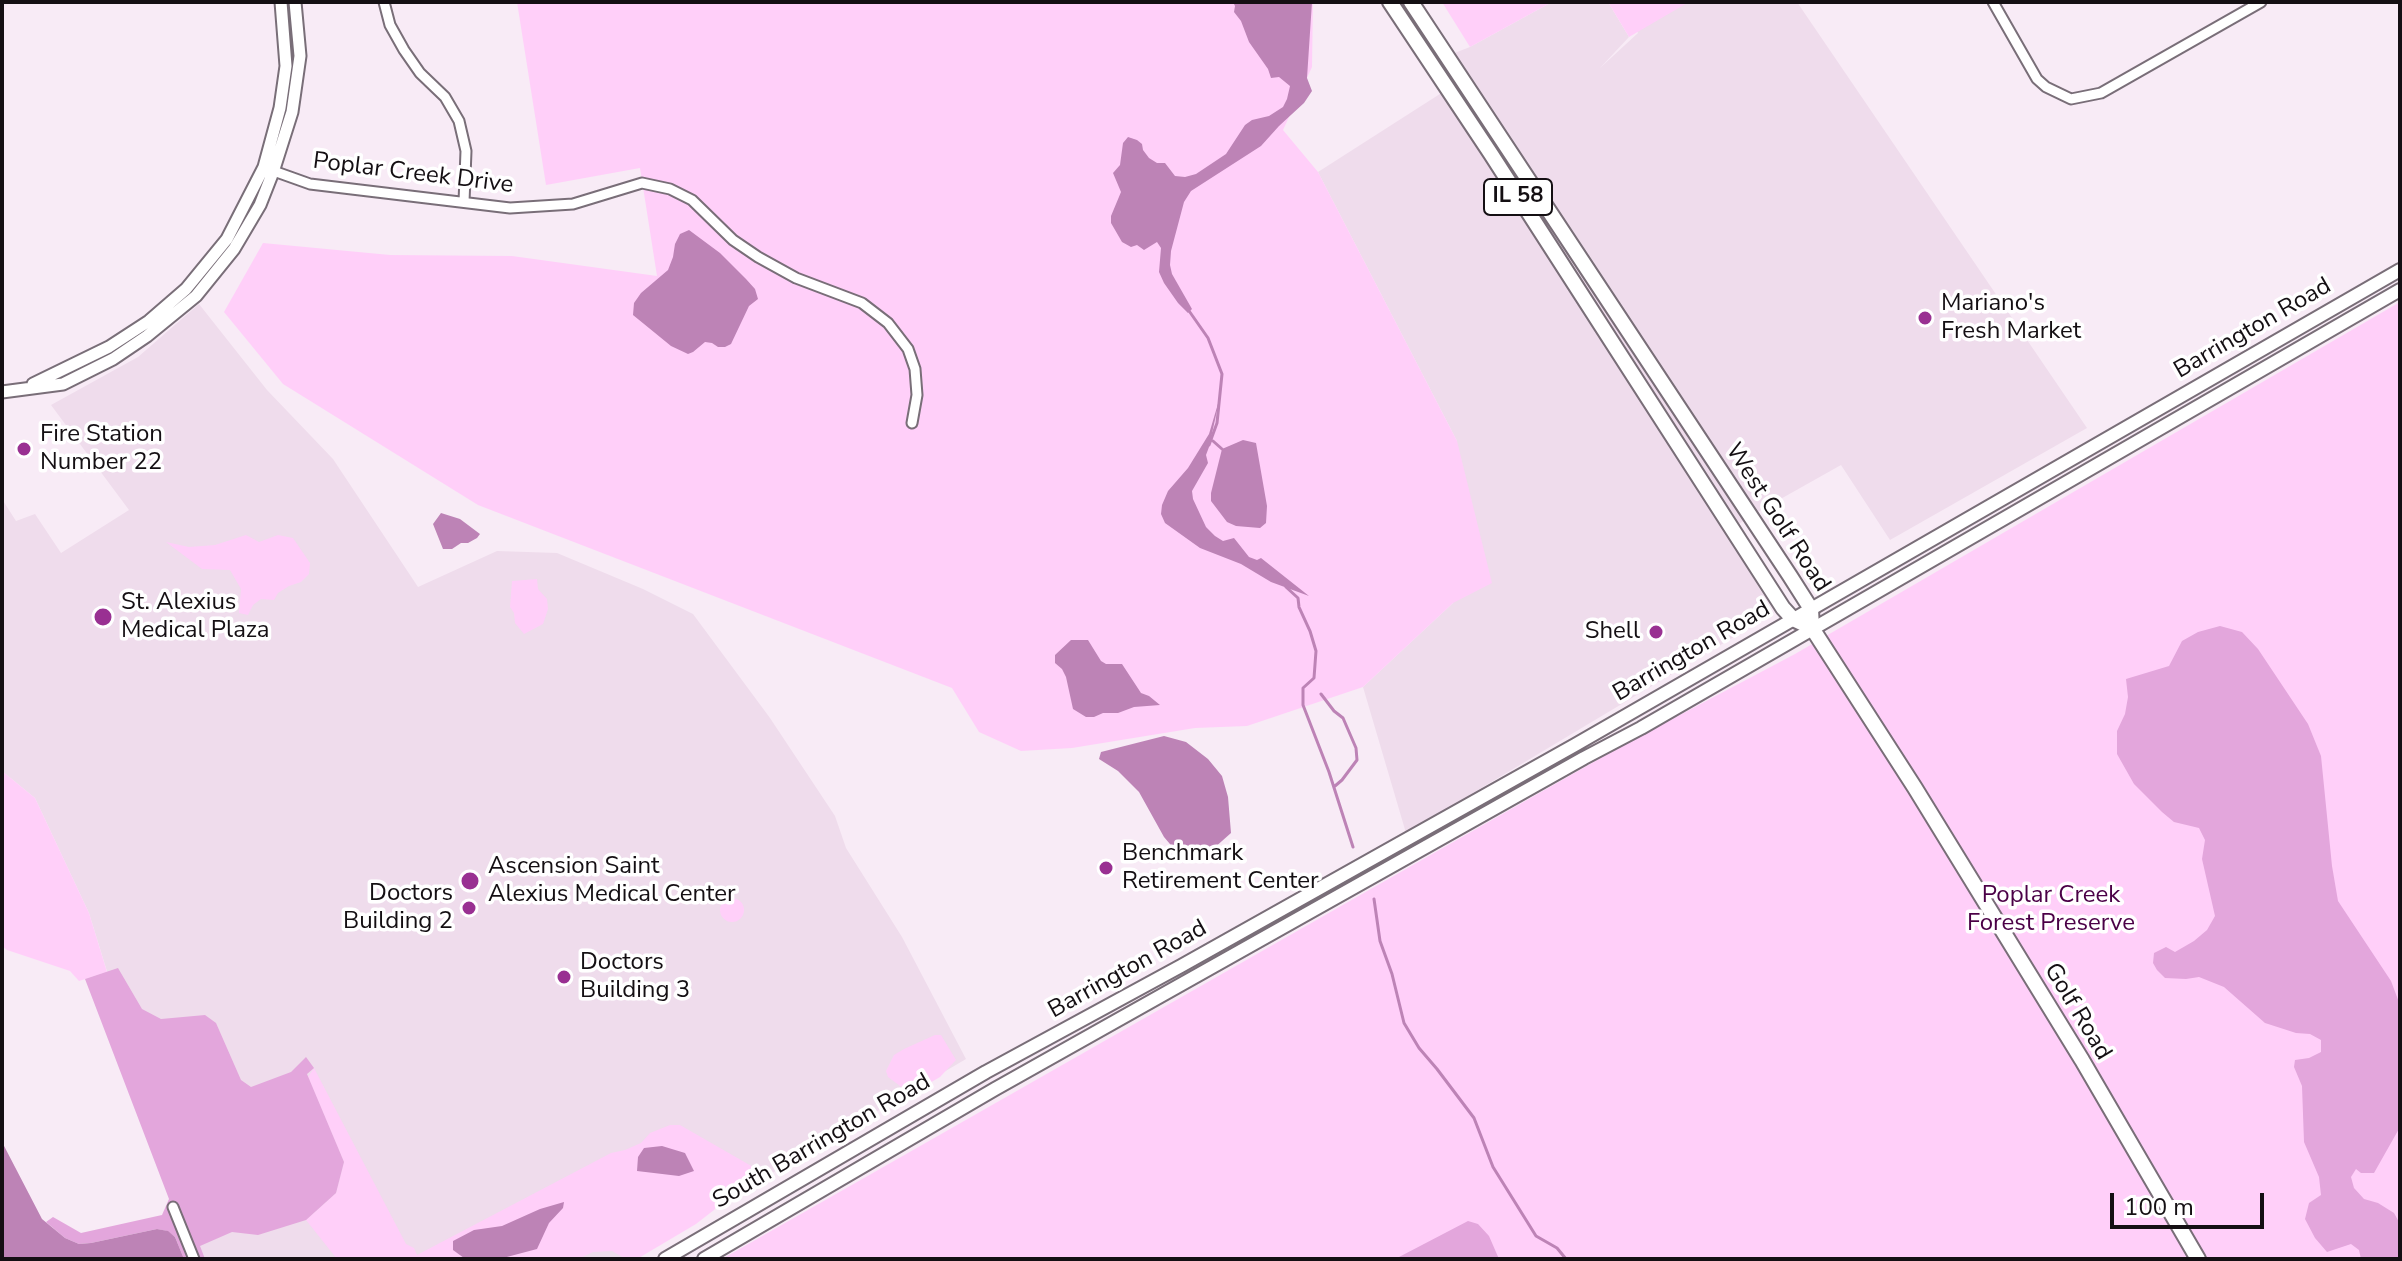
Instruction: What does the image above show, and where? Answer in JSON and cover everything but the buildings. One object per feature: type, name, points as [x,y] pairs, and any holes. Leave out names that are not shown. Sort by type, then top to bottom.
[{"type":"main road","name":"West Golf Road","points":[[1390,2],[1783,608],[1793,619],[1812,628],[1811,609],[1411,2]]},
{"type":"main road","name":"Barrington Road","points":[[1001,1064],[1521,776],[2400,270]]},
{"type":"main road","name":"Barrington Road","points":[[1009,1081],[1641,728],[2400,290]]},
{"type":"main road","name":"Golf Road","points":[[1812,628],[1932,815],[2082,1060],[2198,1259]]},
{"type":"main road","name":"South Barrington Road","points":[[665,1259],[1001,1064]]},
{"type":"main road","name":"South Barrington Road","points":[[704,1259],[1009,1081]]},
{"type":"street","points":[[2,392],[63,384],[113,359],[196,296],[234,249],[260,205],[269,170],[286,66],[281,2]]},
{"type":"street","points":[[269,170],[292,112],[300,56],[295,2]]},
{"type":"street","points":[[384,2],[390,25],[404,50],[420,73],[445,97],[459,121],[466,151],[464,202]]},
{"type":"street","points":[[1994,3],[2037,79],[2071,99],[2101,93],[2261,2]]},
{"type":"street","name":"Poplar Creek Drive","points":[[269,170],[310,184],[510,208],[573,204],[642,183],[670,189],[692,200],[733,240],[758,257],[796,278],[862,303],[888,323],[908,349],[915,369],[917,395],[912,423]]},
{"type":"street","points":[[173,1207],[194,1259]]},
{"type":"shaded area","points":[[1233,2],[1312,2],[1307,78],[1312,91],[1261,146],[1191,191],[1184,202],[1170,265],[1192,309],[1188,313],[1159,272],[1161,248],[1157,242],[1144,250],[1137,245],[1131,247],[1122,242],[1111,223],[1121,192],[1113,173],[1120,165],[1123,143],[1128,137],[1142,144],[1149,158],[1165,163],[1175,176],[1196,174],[1226,154],[1245,125],[1283,107],[1290,86],[1279,77],[1271,78],[1234,12]]},
{"type":"shaded area","points":[[1552,2],[1608,2],[1629,37],[1600,68],[1638,33],[1621,2],[1797,2],[2087,428],[1890,540],[1841,465],[1761,510],[1726,532],[1774,613],[1406,833],[1363,687],[1453,603],[1457,441],[1318,172],[1468,76],[1452,54]]},
{"type":"shaded area","points":[[689,230],[720,253],[746,279],[755,289],[758,299],[749,306],[731,344],[718,347],[705,342],[688,354],[671,346],[633,315],[634,303],[668,270],[680,234]]},
{"type":"shaded area","name":"Ascension Saint Alexius Medical Center","points":[[199,304],[267,390],[333,459],[418,587],[497,551],[557,553],[693,614],[770,718],[835,816],[846,848],[902,937],[966,1059],[626,1259],[201,1259],[173,1185],[89,913],[35,798],[2,771],[2,499],[16,521],[35,514],[61,553],[129,510],[51,405],[138,357]]},
{"type":"shaded area","points":[[1220,397],[1206,455],[1208,463],[1192,491],[1193,499],[1206,527],[1215,536],[1223,541],[1234,538],[1249,557],[1261,558],[1309,596],[1271,582],[1241,564],[1200,548],[1165,523],[1161,514],[1168,491],[1188,468],[1209,434]]},
{"type":"shaded area","points":[[1243,440],[1256,443],[1267,506],[1266,523],[1260,528],[1227,522],[1211,501],[1222,449]]},
{"type":"shaded area","points":[[441,513],[460,519],[480,534],[468,543],[443,549],[433,524]]},
{"type":"shaded area","points":[[2220,626],[2242,632],[2258,649],[2308,724],[2321,756],[2338,901],[2391,981],[2400,1005],[2400,1127],[2374,1173],[2361,1173],[2356,1169],[2351,1177],[2354,1188],[2364,1199],[2394,1213],[2400,1224],[2400,1259],[2361,1259],[2359,1250],[2351,1244],[2327,1252],[2305,1219],[2309,1203],[2321,1195],[2319,1177],[2304,1142],[2302,1086],[2294,1067],[2295,1060],[2321,1052],[2321,1040],[2310,1034],[2265,1023],[2224,987],[2199,977],[2165,978],[2153,963],[2154,953],[2166,947],[2175,952],[2194,941],[2207,930],[2215,916],[2202,859],[2205,840],[2199,828],[2174,822],[2162,812],[2134,784],[2117,754],[2117,731],[2128,697],[2126,679],[2169,666],[2182,641],[2198,632]]},
{"type":"shaded area","points":[[1071,640],[1088,640],[1101,661],[1122,664],[1141,693],[1160,705],[1134,707],[1094,717],[1086,717],[1073,709],[1066,677],[1055,663],[1055,655]]},
{"type":"shaded area","points":[[1164,736],[1186,742],[1208,759],[1222,776],[1228,797],[1231,833],[1204,857],[1187,859],[1175,850],[1164,837],[1139,792],[1118,771],[1099,759],[1101,752]]},
{"type":"shaded area","points":[[118,968],[142,1009],[161,1019],[205,1015],[216,1023],[241,1080],[251,1087],[291,1072],[306,1057],[314,1068],[307,1074],[344,1162],[336,1193],[306,1220],[258,1235],[232,1232],[200,1246],[205,1259],[184,1259],[175,1237],[167,1231],[157,1229],[79,1244],[65,1238],[46,1222],[53,1217],[81,1233],[162,1215],[169,1199],[85,979]]},
{"type":"shaded area","points":[[2,1142],[42,1219],[65,1238],[79,1244],[91,1243],[157,1229],[168,1231],[175,1237],[184,1259],[2,1259]]},
{"type":"shaded area","points":[[662,1146],[685,1153],[694,1171],[679,1176],[637,1171],[638,1157],[644,1148]]},
{"type":"shaded area","points":[[564,1202],[563,1208],[549,1223],[537,1249],[503,1258],[464,1258],[453,1250],[453,1241],[474,1230],[502,1226]]},
{"type":"shaded area","points":[[1468,1221],[1478,1224],[1489,1236],[1499,1259],[1390,1259],[1399,1257]]},
{"type":"green space","points":[[517,2],[1313,2],[1312,67],[1283,130],[1318,172],[1457,441],[1492,583],[1453,603],[1363,687],[1247,726],[1195,728],[1072,748],[1021,751],[979,732],[952,688],[478,505],[283,384],[224,312],[263,243],[390,255],[512,256],[657,276],[640,168],[546,185]]},
{"type":"green space","points":[[1442,2],[1552,2],[1470,47]]},
{"type":"green space","points":[[1608,2],[1689,2],[1629,37]]},
{"type":"green space","name":"Poplar Creek Forest Preserve","points":[[2400,302],[2400,1259],[722,1259],[1627,743],[1795,654]]},
{"type":"green space","points":[[246,535],[259,542],[278,535],[293,538],[310,563],[309,574],[301,582],[278,593],[274,600],[261,599],[253,605],[248,615],[239,613],[241,589],[230,570],[202,569],[166,542],[189,547],[215,545]]},
{"type":"green space","points":[[537,579],[538,589],[547,599],[548,609],[543,624],[524,634],[515,623],[510,607],[512,581]]},
{"type":"green space","points":[[2,771],[35,798],[89,913],[107,972],[79,981],[70,971],[2,946]]},
{"type":"green space","points":[[732,898],[741,901],[744,910],[741,919],[732,922],[723,919],[720,910],[723,901]]},
{"type":"green space","points":[[941,1035],[956,1060],[940,1077],[911,1094],[888,1077],[886,1071],[894,1055]]},
{"type":"green space","points":[[314,1068],[406,1244],[414,1248],[417,1255],[611,1153],[641,1143],[650,1133],[670,1125],[680,1125],[760,1171],[757,1179],[724,1198],[696,1224],[637,1259],[626,1259],[612,1251],[593,1252],[578,1259],[337,1259],[306,1220],[336,1193],[344,1162],[308,1077]]},
{"type":"waterway","points":[[1187,308],[1208,338],[1222,374],[1217,423],[1209,445]]},
{"type":"waterway","points":[[1213,441],[1222,449]]},
{"type":"waterway","points":[[1286,587],[1298,598],[1316,651],[1314,678],[1303,688],[1303,705],[1353,847]]},
{"type":"waterway","points":[[1321,694],[1343,718],[1356,748],[1357,760],[1335,786]]},
{"type":"waterway","points":[[1374,899],[1380,941],[1404,1023],[1419,1048],[1474,1118],[1493,1167],[1536,1236],[1557,1248],[1566,1259]]},
{"type":"place","name":"Mariano's Fresh Market","points":[[1925,318]]},
{"type":"place","name":"Fire Station Number 22","points":[[24,449]]},
{"type":"place","name":"St. Alexius Medical Plaza","points":[[103,617]]},
{"type":"place","name":"Shell","points":[[1656,632]]},
{"type":"place","name":"Benchmark Retirement Center","points":[[1106,868]]},
{"type":"place","name":"Ascension Saint Alexius Medical Center","points":[[470,881]]},
{"type":"place","name":"Doctors Building 2","points":[[469,908]]},
{"type":"place","name":"Doctors Building 3","points":[[564,977]]}]
